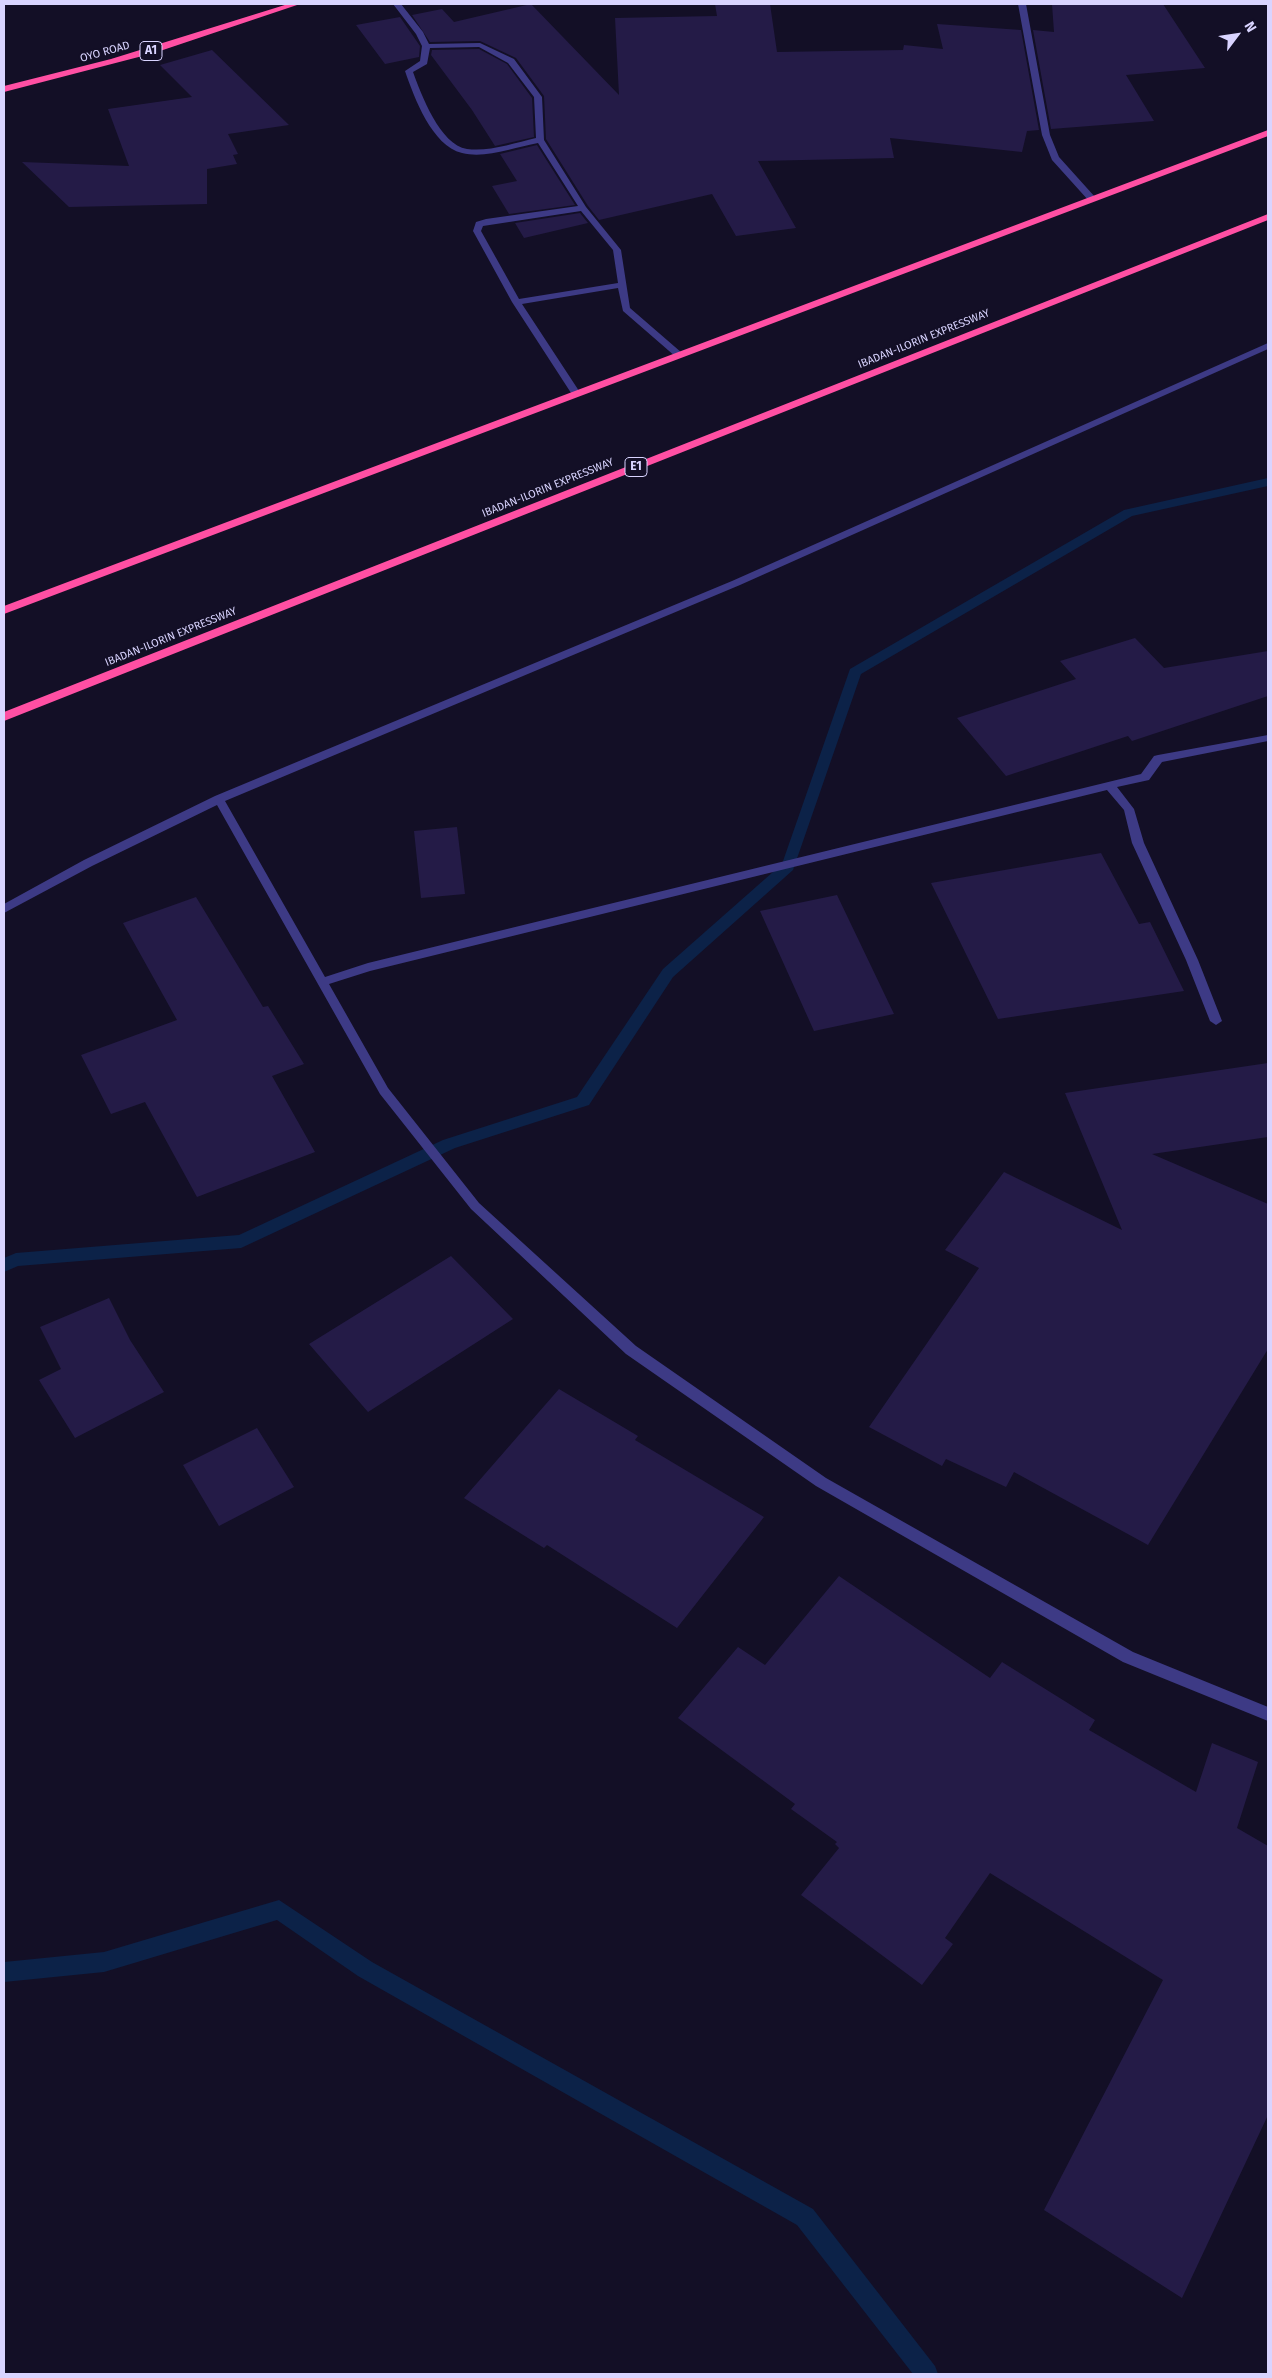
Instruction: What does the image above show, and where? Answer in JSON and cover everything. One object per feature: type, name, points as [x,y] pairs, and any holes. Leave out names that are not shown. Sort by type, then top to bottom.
[{"type":"highway","name":"OYO ROAD","points":[[4,89],[79,71],[165,47],[296,4]]},
{"type":"highway","points":[[4,610],[1268,133]]},
{"type":"highway","name":"IBADAN-ILORIN EXPRESSWAY","points":[[4,717],[1268,217]]},
{"type":"street","points":[[396,4],[420,34],[426,46],[424,62],[409,71],[416,94],[446,142],[463,151],[540,140]]},
{"type":"street","points":[[1022,4],[1046,135],[1055,158],[1092,200]]},
{"type":"street","points":[[426,46],[480,45],[511,60],[538,97],[540,140],[583,208],[617,250],[626,309],[679,355]]},
{"type":"street","points":[[576,394],[516,302],[477,231],[479,224],[499,219],[583,208]]},
{"type":"street","points":[[516,302],[623,285]]},
{"type":"street","points":[[4,909],[88,863],[219,799],[736,583],[1268,346]]},
{"type":"street","points":[[322,982],[368,967],[1145,777],[1158,759],[1268,738]]},
{"type":"street","points":[[1110,786],[1129,809],[1138,843],[1192,960],[1216,1020]]},
{"type":"street","points":[[219,799],[384,1091],[475,1206],[631,1350],[821,1482],[1119,1652],[1268,1714]]},
{"type":"building","points":[[531,4],[619,95],[615,18],[717,16],[715,4],[770,4],[777,52],[903,50],[904,45],[943,49],[937,24],[1021,30],[1039,130],[1027,131],[1022,152],[890,138],[894,158],[758,161],[796,228],[736,236],[712,194],[599,220],[588,206],[546,139],[544,96],[516,58],[480,41],[430,42],[412,15],[442,9],[454,22]]},
{"type":"building","points":[[1052,4],[1163,4],[1205,68],[1126,75],[1154,121],[1051,129],[1033,30],[1054,32]]},
{"type":"building","points":[[400,17],[420,46],[419,57],[385,64],[356,25]]},
{"type":"building","points":[[479,49],[507,64],[532,98],[534,137],[495,146],[472,110],[431,55],[432,50]]},
{"type":"building","points":[[212,50],[289,125],[228,134],[238,154],[233,155],[237,164],[207,169],[207,204],[69,207],[22,162],[129,166],[108,109],[192,97],[160,65]]},
{"type":"building","points":[[537,145],[575,205],[509,214],[492,186],[517,181],[500,154]]},
{"type":"building","points":[[580,213],[588,223],[524,238],[515,223]]},
{"type":"building","points":[[1135,638],[1164,668],[1268,651],[1268,696],[1132,741],[1128,736],[1006,776],[957,718],[1076,679],[1060,661]]},
{"type":"building","points":[[457,827],[465,894],[421,898],[414,831]]},
{"type":"building","points":[[1101,853],[1139,924],[1150,922],[1184,991],[998,1019],[931,883]]},
{"type":"building","points":[[837,895],[894,1014],[814,1031],[760,911]]},
{"type":"building","points":[[196,897],[263,1007],[268,1006],[304,1064],[272,1076],[315,1152],[197,1197],[145,1102],[111,1114],[81,1055],[177,1020],[123,923]]},
{"type":"building","points":[[1268,1063],[1268,1137],[1152,1154],[1268,1204],[1268,1349],[1148,1545],[1014,1472],[1006,1487],[946,1459],[942,1466],[869,1427],[979,1268],[945,1250],[1004,1172],[1122,1230],[1065,1093]]},
{"type":"building","points":[[451,1256],[513,1319],[368,1412],[309,1344]]},
{"type":"building","points":[[109,1298],[130,1340],[164,1392],[75,1438],[39,1380],[61,1369],[40,1327]]},
{"type":"building","points":[[559,1389],[638,1436],[635,1440],[764,1517],[677,1628],[547,1545],[544,1548],[464,1498]]},
{"type":"building","points":[[257,1428],[294,1487],[219,1526],[183,1465]]},
{"type":"building","points":[[839,1576],[990,1678],[1002,1662],[1095,1720],[1089,1730],[1196,1792],[1212,1743],[1258,1762],[1237,1828],[1268,1846],[1268,2115],[1182,2298],[1044,2210],[1163,1980],[990,1873],[945,1938],[953,1944],[922,1985],[801,1895],[839,1848],[835,1844],[837,1842],[791,1809],[795,1804],[678,1718],[738,1647],[765,1665]]},
{"type":"waterway","points":[[4,1265],[16,1260],[241,1241],[449,1144],[583,1101],[668,973],[788,866],[855,672],[1128,513],[1268,482]]},
{"type":"waterway","points":[[4,1972],[104,1962],[279,1910],[365,1969],[805,2217],[927,2374]]}]
